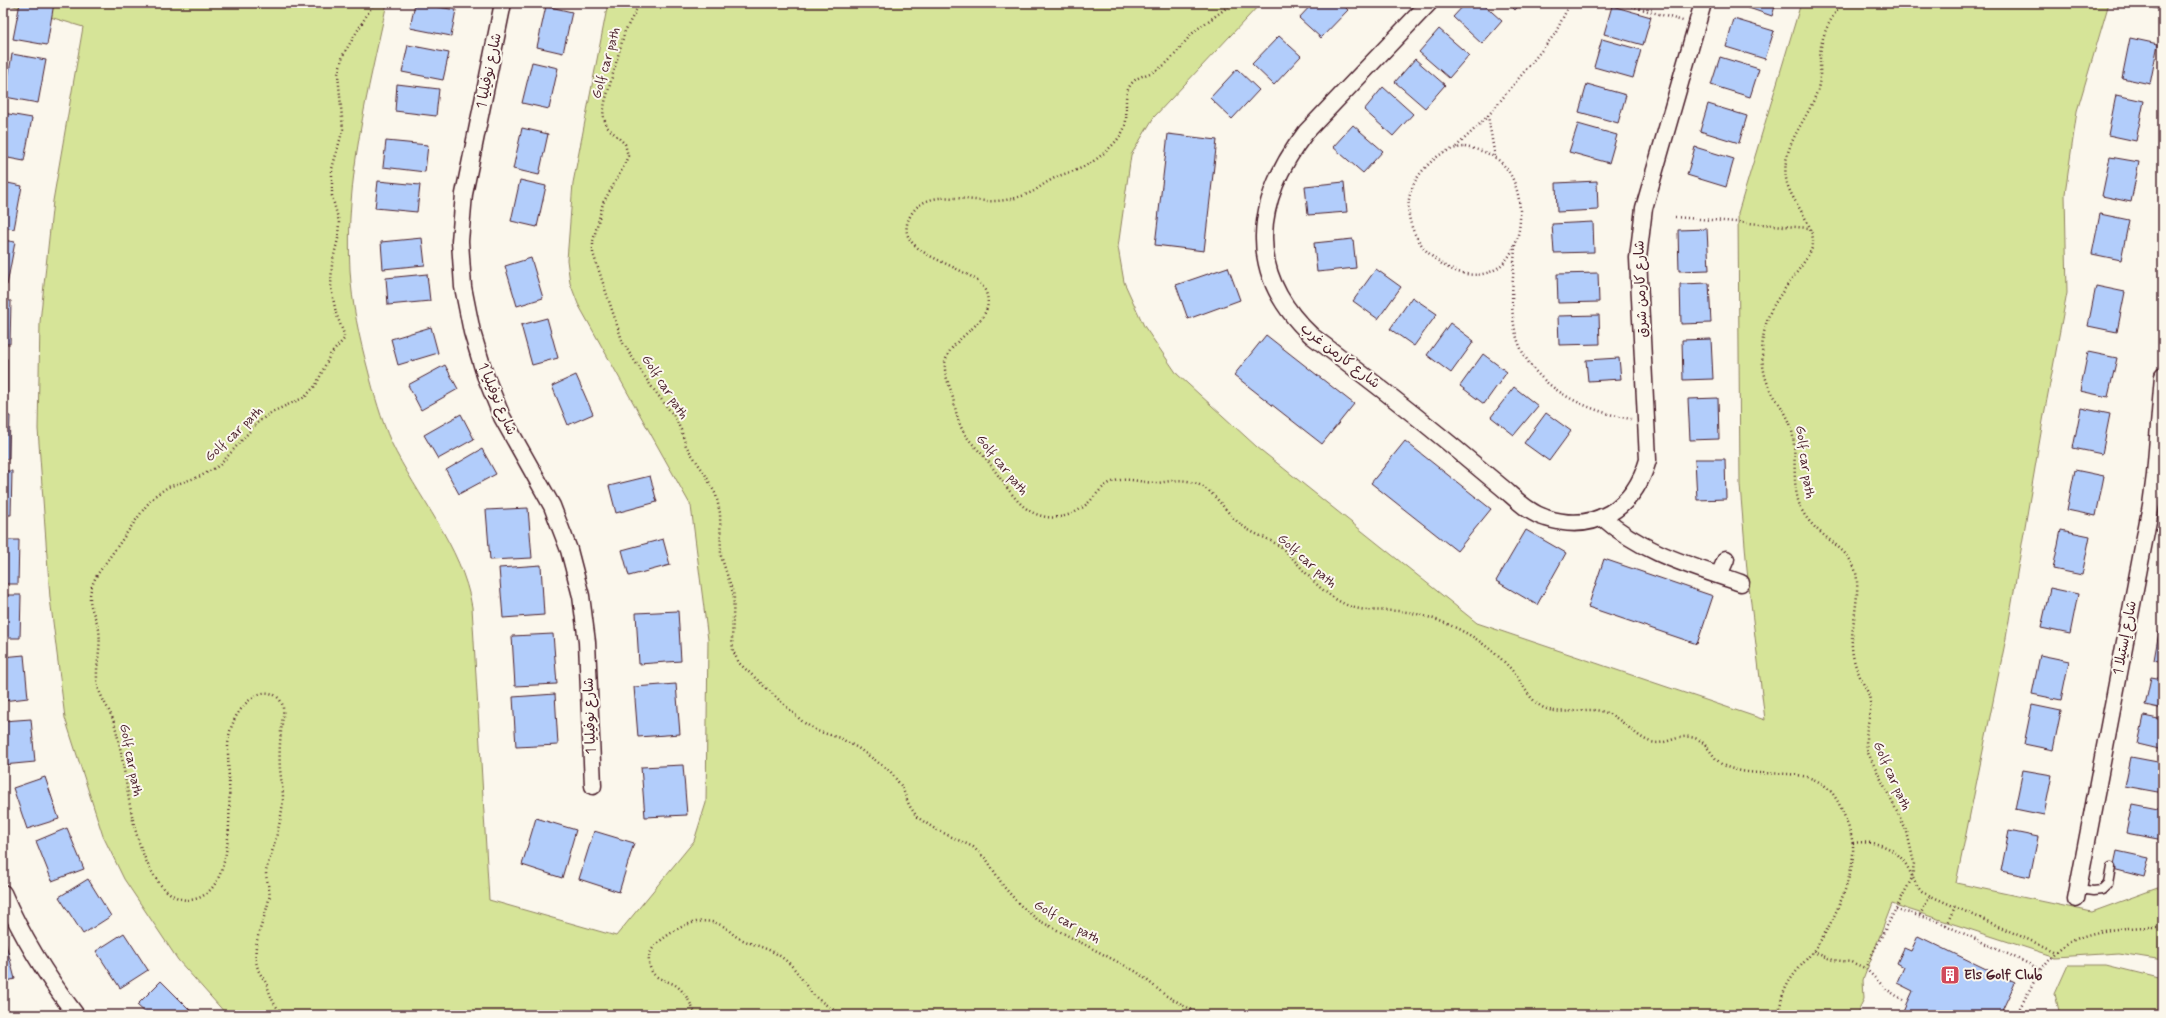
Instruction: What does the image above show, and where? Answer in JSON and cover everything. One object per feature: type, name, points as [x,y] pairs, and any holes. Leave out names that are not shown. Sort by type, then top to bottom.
[{"type":"street","name":"شارع نوفيليا 1","points":[[503,3],[464,194],[460,241],[464,287],[472,332],[484,375],[502,417],[552,506],[571,558],[581,596],[587,642],[592,786]]},
{"type":"street","name":"شارع كارمن غرب","points":[[1429,3],[1306,132],[1281,170],[1265,212],[1263,236],[1266,260],[1273,283],[1288,310],[1298,323],[1312,336],[1446,440],[1527,509],[1545,518],[1564,523],[1584,522],[1602,517]]},
{"type":"street","name":"شارع كارمن شرق","points":[[1602,517],[1619,508],[1633,495],[1642,479],[1648,460],[1638,258],[1640,226],[1703,3]]},
{"type":"street","name":"شارع إستيلا 1","points":[[2077,894],[2151,505],[2155,475],[2163,376]]},
{"type":"street","points":[[1602,517],[1616,529],[1646,548],[1741,583]]},
{"type":"street","points":[[1719,575],[1726,558]]},
{"type":"street","points":[[5,904],[45,972],[76,1015]]},
{"type":"lane","points":[[2077,894],[2102,890],[2108,884],[2110,867]]},
{"type":"path","name":"Golf car path","points":[[286,1015],[280,1011],[271,998],[259,971],[255,956],[256,941],[266,918],[269,896],[266,872],[282,815],[283,797],[280,768],[280,739],[284,711],[280,701],[272,694],[261,693],[250,699],[240,709],[233,722],[229,735],[228,749],[228,849],[224,866],[216,883],[205,897],[189,901],[172,896],[159,882],[146,860],[129,807],[115,726],[99,690],[97,669],[100,649],[99,628],[91,608],[90,597],[97,575],[146,506],[156,495],[168,488],[201,476],[220,465],[257,423],[272,412],[305,397],[316,385],[330,355],[344,339],[344,334],[336,313],[331,288],[332,263],[338,239],[339,222],[332,196],[332,169],[343,129],[338,74],[343,55],[374,3]]},
{"type":"path","name":"Golf car path","points":[[640,3],[625,31],[605,102],[603,115],[608,127],[625,144],[628,156],[623,168],[603,202],[593,242],[593,253],[623,343],[651,386],[674,416],[681,430],[686,446],[705,474],[716,495],[720,513],[721,556],[734,596],[732,638],[733,651],[738,663],[803,722],[817,731],[840,738],[858,748],[890,771],[902,787],[909,805],[917,816],[935,829],[973,847],[987,860],[1004,887],[1020,905],[1038,920],[1137,972],[1165,995],[1201,1015]]},
{"type":"path","name":"Golf car path","points":[[1231,3],[1226,9],[1192,34],[1171,59],[1158,69],[1134,81],[1128,88],[1126,97],[1127,114],[1124,130],[1100,156],[1086,166],[1048,180],[1033,191],[1010,200],[987,201],[947,197],[921,204],[913,211],[908,221],[907,232],[911,242],[921,251],[976,279],[984,289],[986,296],[987,302],[984,315],[976,325],[951,346],[945,361],[945,376],[958,421],[965,435],[988,461],[1018,502],[1030,512],[1046,518],[1062,518],[1077,512],[1103,487],[1120,480],[1154,483],[1190,481],[1204,486],[1215,495],[1238,523],[1252,533],[1269,539],[1281,547],[1311,580],[1331,596],[1359,610],[1415,614],[1454,627],[1476,639],[1495,653],[1512,670],[1536,703],[1545,708],[1555,712],[1586,709],[1602,712],[1618,718],[1640,736],[1651,742],[1663,743],[1691,737],[1701,741],[1718,762],[1728,768],[1772,775],[1797,774],[1814,778],[1830,789],[1840,804],[1853,843],[1852,864],[1846,888],[1837,910],[1813,952],[1788,981],[1781,998],[1779,1015]]},
{"type":"path","points":[[1456,148],[1488,116],[1555,34],[1570,3]]},
{"type":"path","points":[[1620,3],[1696,24]]},
{"type":"path","name":"Golf car path","points":[[1842,3],[1831,18],[1824,33],[1820,58],[1820,74],[1814,99],[1792,138],[1787,153],[1785,168],[1787,184],[1810,228],[1814,241],[1810,254],[1791,278],[1769,315],[1763,340],[1765,372],[1771,391],[1785,411],[1793,432],[1798,502],[1805,516],[1815,529],[1840,548],[1850,560],[1856,574],[1852,640],[1854,663],[1870,700],[1865,742],[1868,753],[1911,842],[1914,863],[1912,878],[1865,968]]},
{"type":"path","points":[[1488,116],[1495,157],[1512,179],[1520,202],[1520,224],[1515,244],[1513,303],[1515,330],[1524,357],[1532,369],[1569,398],[1591,409],[1613,416],[1647,423]]},
{"type":"path","points":[[1495,157],[1475,149],[1456,148],[1444,152],[1433,160],[1415,183],[1411,193],[1408,214],[1414,236],[1420,245],[1438,261],[1458,273],[1468,276],[1476,276],[1494,270],[1508,255],[1515,244]]},
{"type":"path","points":[[1675,217],[1810,228]]},
{"type":"path","points":[[1853,843],[1872,842],[1890,849],[1904,861],[1919,889],[1930,896],[2056,952]]},
{"type":"path","points":[[1920,915],[1930,896]]},
{"type":"path","points":[[1946,925],[1955,908]]},
{"type":"path","points":[[1896,909],[1920,915],[1946,925],[2042,970]]},
{"type":"path","points":[[696,1015],[687,997],[677,986],[660,979],[651,972],[648,960],[651,949],[660,941],[682,926],[695,921],[710,922],[723,926],[742,940],[769,949],[785,960],[822,1003],[842,1015]]},
{"type":"path","points":[[2016,1015],[2042,970],[2056,952],[2085,936],[2109,930],[2163,926]]},
{"type":"path","points":[[1813,952],[1833,960],[1851,962],[1865,968],[1886,989],[1903,1000]]},
{"type":"green space","points":[[4,3],[387,3],[366,102],[354,169],[349,236],[352,295],[365,358],[387,433],[402,462],[449,542],[467,585],[472,607],[489,900],[616,936],[694,841],[706,803],[708,640],[691,506],[578,304],[570,283],[567,260],[573,183],[608,3],[1261,3],[1154,117],[1131,155],[1118,247],[1124,282],[1144,326],[1177,374],[1257,447],[1477,623],[1765,720],[1747,570],[1740,485],[1738,213],[1801,3],[2109,3],[2077,111],[2065,194],[2067,293],[2044,415],[2006,638],[1956,883],[2092,912],[2163,886],[2163,960],[2119,953],[2055,957],[1892,904],[1863,980],[1864,999],[1856,1015],[227,1015],[178,960],[124,879],[103,836],[65,718],[50,598],[38,429],[40,322],[53,201],[83,27]]},
{"type":"green space","points":[[2068,965],[2106,965],[2163,979],[2163,1015],[2060,1015],[2055,994]]},
{"type":"building","points":[[20,3],[54,3],[47,45],[13,39]]},
{"type":"building","points":[[415,3],[456,10],[451,36],[410,28]]},
{"type":"building","points":[[1313,3],[1341,3],[1348,10],[1321,38],[1299,18]]},
{"type":"building","points":[[1466,3],[1482,3],[1502,21],[1482,44],[1453,17]]},
{"type":"building","points":[[1508,3],[1521,3],[1515,10]]},
{"type":"building","points":[[1734,3],[1776,3],[1772,16]]},
{"type":"building","points":[[2142,3],[2163,3],[2163,10],[2141,5]]},
{"type":"building","points":[[546,6],[572,12],[563,53],[537,47]]},
{"type":"building","points":[[1612,6],[1651,17],[1643,45],[1604,34]]},
{"type":"building","points":[[1734,19],[1774,31],[1765,59],[1726,47]]},
{"type":"building","points":[[1439,29],[1469,55],[1449,78],[1419,52]]},
{"type":"building","points":[[1279,36],[1301,56],[1274,85],[1252,64]]},
{"type":"building","points":[[2130,38],[2158,44],[2150,84],[2122,78]]},
{"type":"building","points":[[1602,39],[1641,50],[1633,78],[1594,67]]},
{"type":"building","points":[[408,45],[449,53],[443,80],[402,72]]},
{"type":"building","points":[[12,54],[46,60],[38,103],[5,97]]},
{"type":"building","points":[[1720,57],[1759,69],[1750,97],[1711,85]]},
{"type":"building","points":[[1415,59],[1445,85],[1425,108],[1395,82]]},
{"type":"building","points":[[532,62],[558,68],[549,109],[522,103]]},
{"type":"building","points":[[1237,69],[1259,90],[1232,119],[1210,98]]},
{"type":"building","points":[[397,84],[439,89],[436,116],[395,111]]},
{"type":"building","points":[[1587,84],[1626,95],[1618,123],[1579,112]]},
{"type":"building","points":[[1383,87],[1413,114],[1393,136],[1364,110]]},
{"type":"building","points":[[2116,95],[2144,101],[2136,141],[2108,135]]},
{"type":"building","points":[[1708,104],[1747,116],[1739,143],[1700,131]]},
{"type":"building","points":[[3,113],[32,118],[24,161],[3,157]]},
{"type":"building","points":[[1578,124],[1617,135],[1609,163],[1569,152]]},
{"type":"building","points":[[1353,125],[1383,151],[1363,173],[1333,147]]},
{"type":"building","points":[[522,128],[548,134],[539,175],[513,169]]},
{"type":"building","points":[[1168,134],[1217,140],[1204,251],[1155,245]]},
{"type":"building","points":[[386,141],[428,145],[425,172],[383,167]]},
{"type":"building","points":[[1695,147],[1734,159],[1726,187],[1687,175]]},
{"type":"building","points":[[2110,157],[2139,162],[2131,202],[2102,196]]},
{"type":"building","points":[[520,180],[546,186],[537,227],[511,221]]},
{"type":"building","points":[[378,181],[420,185],[417,212],[375,208]]},
{"type":"building","points":[[1597,181],[1598,210],[1557,212],[1556,183]]},
{"type":"building","points":[[3,182],[22,186],[14,229],[3,227]]},
{"type":"building","points":[[1344,182],[1347,212],[1308,215],[1305,186]]},
{"type":"building","points":[[2100,214],[2129,220],[2121,260],[2092,254]]},
{"type":"building","points":[[1593,222],[1594,252],[1554,253],[1552,224]]},
{"type":"building","points":[[1707,229],[1709,270],[1679,271],[1678,230]]},
{"type":"building","points":[[422,238],[425,265],[383,269],[381,242]]},
{"type":"building","points":[[1353,239],[1356,268],[1317,272],[1314,243]]},
{"type":"building","points":[[3,240],[15,242],[7,285],[3,284]]},
{"type":"building","points":[[531,258],[543,298],[517,306],[505,266]]},
{"type":"building","points":[[1228,267],[1240,300],[1188,319],[1176,285]]},
{"type":"building","points":[[1376,269],[1401,287],[1378,319],[1353,301]]},
{"type":"building","points":[[1598,273],[1599,302],[1558,303],[1557,274]]},
{"type":"building","points":[[427,274],[430,301],[388,305],[386,278]]},
{"type":"building","points":[[1709,283],[1711,323],[1681,324],[1680,284]]},
{"type":"building","points":[[2096,286],[2125,292],[2117,332],[2088,326]]},
{"type":"building","points":[[1412,297],[1437,314],[1414,346],[1390,329]]},
{"type":"building","points":[[3,300],[11,301],[10,344],[3,344]]},
{"type":"building","points":[[1599,315],[1600,344],[1559,345],[1558,316]]},
{"type":"building","points":[[547,318],[558,358],[532,365],[521,325]]},
{"type":"building","points":[[1450,323],[1474,341],[1451,373],[1427,355]]},
{"type":"building","points":[[431,327],[438,353],[398,365],[391,339]]},
{"type":"building","points":[[1266,335],[1354,404],[1322,444],[1234,375]]},
{"type":"building","points":[[1711,339],[1713,379],[1683,380],[1682,340]]},
{"type":"building","points":[[2088,352],[2117,358],[2108,397],[2080,391]]},
{"type":"building","points":[[1483,354],[1507,372],[1484,404],[1460,386]]},
{"type":"building","points":[[1619,358],[1621,379],[1588,381],[1586,360]]},
{"type":"building","points":[[3,359],[7,359],[7,403],[3,403]]},
{"type":"building","points":[[445,365],[458,389],[421,410],[408,385]]},
{"type":"building","points":[[576,375],[593,414],[568,425],[552,386]]},
{"type":"building","points":[[1514,387],[1538,406],[1514,435],[1491,417]]},
{"type":"building","points":[[1718,398],[1719,439],[1690,440],[1688,399]]},
{"type":"building","points":[[2081,408],[2110,414],[2102,454],[2073,448]]},
{"type":"building","points":[[1546,413],[1571,431],[1549,461],[1524,443]]},
{"type":"building","points":[[461,414],[474,439],[438,459],[424,435]]},
{"type":"building","points":[[3,415],[10,416],[9,459],[3,459]]},
{"type":"building","points":[[1405,441],[1491,509],[1457,551],[1371,483]]},
{"type":"building","points":[[482,449],[496,474],[459,494],[446,470]]},
{"type":"building","points":[[1695,459],[1725,459],[1726,499],[1697,500]]},
{"type":"building","points":[[2075,470],[2104,476],[2096,516],[2067,510]]},
{"type":"building","points":[[3,471],[12,471],[11,515],[3,515]]},
{"type":"building","points":[[650,476],[657,502],[616,513],[609,486]]},
{"type":"building","points":[[528,508],[532,558],[490,560],[486,510]]},
{"type":"building","points":[[1526,530],[1566,553],[1537,605],[1496,581]]},
{"type":"building","points":[[2061,530],[2090,536],[2082,575],[2053,569]]},
{"type":"building","points":[[663,539],[670,565],[629,576],[622,550]]},
{"type":"building","points":[[3,540],[19,540],[18,584],[3,584]]},
{"type":"building","points":[[1604,559],[1713,596],[1697,644],[1588,607]]},
{"type":"building","points":[[541,565],[544,615],[503,618],[499,568]]},
{"type":"building","points":[[2050,588],[2078,594],[2070,634],[2041,628]]},
{"type":"building","points":[[3,595],[21,595],[20,638],[3,638]]},
{"type":"building","points":[[678,611],[681,661],[639,664],[636,613]]},
{"type":"building","points":[[2159,632],[2163,633],[2163,662],[2154,660]]},
{"type":"building","points":[[553,634],[557,684],[515,686],[512,636]]},
{"type":"building","points":[[24,655],[28,698],[3,701],[3,657]]},
{"type":"building","points":[[2040,655],[2069,661],[2061,700],[2032,694]]},
{"type":"building","points":[[2151,677],[2163,679],[2163,709],[2145,705]]},
{"type":"building","points":[[676,684],[680,734],[638,737],[634,687]]},
{"type":"building","points":[[555,694],[558,745],[516,747],[513,697]]},
{"type":"building","points":[[2032,705],[2061,711],[2053,750],[2024,744]]},
{"type":"building","points":[[2144,716],[2163,720],[2163,750],[2138,744]]},
{"type":"building","points":[[31,719],[35,762],[3,765],[3,721]]},
{"type":"building","points":[[2131,757],[2163,763],[2163,793],[2125,786]]},
{"type":"building","points":[[683,765],[687,815],[645,817],[641,767]]},
{"type":"building","points":[[2023,770],[2052,775],[2044,815],[2015,809]]},
{"type":"building","points":[[45,777],[59,819],[27,829],[13,788]]},
{"type":"building","points":[[2132,804],[2163,810],[2163,840],[2126,833]]},
{"type":"building","points":[[536,818],[576,830],[562,878],[522,865]]},
{"type":"building","points":[[67,828],[84,869],[52,881],[36,841]]},
{"type":"building","points":[[594,831],[634,843],[619,892],[579,879]]},
{"type":"building","points":[[2009,831],[2038,837],[2030,877],[2001,871]]},
{"type":"building","points":[[2117,851],[2149,858],[2144,877],[2113,869]]},
{"type":"building","points":[[88,879],[111,916],[83,934],[59,897]]},
{"type":"building","points":[[124,933],[148,970],[120,988],[96,951]]},
{"type":"building","name":"Els Golf Club","points":[[1918,936],[2015,983],[2000,1015],[1906,1015],[1903,1013],[1913,991],[1897,983],[1904,967],[1897,963],[1904,948],[1911,951]]},
{"type":"building","points":[[6,944],[15,979],[3,982],[3,945]]},
{"type":"building","points":[[161,981],[192,1012],[189,1015],[148,1015],[137,1005]]},
{"type":"place","name":"Els Golf Club","points":[[1950,975]]}]
